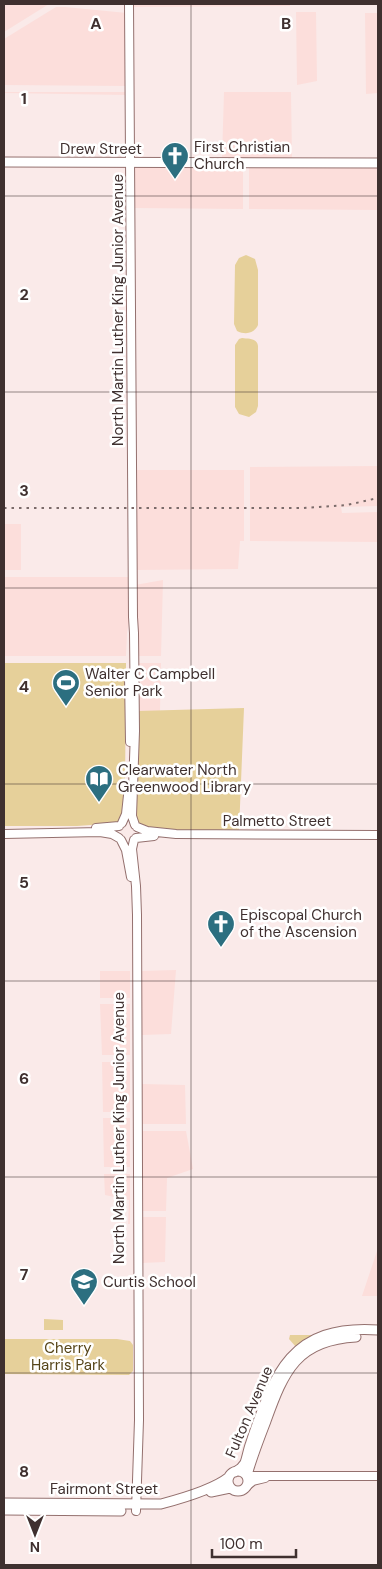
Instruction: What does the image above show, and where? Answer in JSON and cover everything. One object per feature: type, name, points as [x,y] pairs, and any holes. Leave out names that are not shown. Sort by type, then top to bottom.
[{"type":"main road","name":"Drew Street","points":[[4,162],[378,163]]},
{"type":"main road","points":[[315,1343],[339,1332],[378,1330]]},
{"type":"main road","points":[[315,1343],[335,1339],[378,1336]]},
{"type":"main road","name":"Fulton Avenue","points":[[232,1475],[242,1468],[245,1463],[268,1395],[279,1372],[289,1358],[315,1343]]},
{"type":"main road","name":"Fulton Avenue","points":[[248,1479],[282,1379],[299,1358],[315,1343]]},
{"type":"main road","points":[[240,1471],[248,1479],[240,1492],[230,1488],[228,1483],[232,1475],[240,1471]]},
{"type":"main road","name":"Fairmont Street","points":[[4,1503],[136,1508],[173,1501],[220,1483],[232,1475]]},
{"type":"main road","name":"Fairmont Street","points":[[4,1510],[172,1508],[211,1492],[230,1488]]},
{"type":"street","name":"North Martin Luther King Junior Avenue","points":[[129,4],[135,745],[132,816],[136,826]]},
{"type":"street","name":"North Martin Luther King Junior Avenue","points":[[120,824],[126,814],[128,792],[130,633],[133,617]]},
{"type":"street","points":[[4,829],[70,830],[128,822],[136,826],[135,839],[128,842],[112,834],[100,832],[4,834]]},
{"type":"street","points":[[120,824],[117,832],[120,839]]},
{"type":"street","name":"Palmetto Street","points":[[136,826],[146,831],[176,834],[378,835]]},
{"type":"street","name":"Palmetto Street","points":[[135,839],[176,834]]},
{"type":"street","name":"North Martin Luther King Junior Avenue","points":[[120,839],[128,858],[132,901],[134,1468],[136,1476],[136,1508]]},
{"type":"street","name":"North Martin Luther King Junior Avenue","points":[[135,839],[132,849],[137,914],[139,1439],[139,1468],[136,1476]]},
{"type":"street","points":[[248,1479],[257,1480],[289,1476],[378,1476]]},
{"type":"shaded area","points":[[4,4],[49,4],[4,32]]},
{"type":"shaded area","points":[[132,4],[290,4],[290,6],[132,7]]},
{"type":"shaded area","points":[[56,7],[127,13],[127,86],[4,85],[4,39]]},
{"type":"shaded area","points":[[296,12],[316,12],[317,81],[297,85]]},
{"type":"shaded area","points":[[365,13],[378,13],[378,93],[366,94]]},
{"type":"shaded area","points":[[127,92],[127,95],[4,93]]},
{"type":"shaded area","points":[[224,92],[291,92],[292,159],[222,159]]},
{"type":"shaded area","points":[[135,166],[243,166],[243,209],[135,208]]},
{"type":"shaded area","points":[[249,166],[378,166],[378,210],[249,209]]},
{"type":"shaded area","points":[[378,466],[378,506],[341,507],[342,513],[378,512],[378,542],[250,541],[250,467]]},
{"type":"shaded area","points":[[135,470],[244,470],[244,541],[240,541],[238,569],[135,570]]},
{"type":"shaded area","points":[[4,524],[21,524],[21,570],[4,570]]},
{"type":"shaded area","points":[[4,577],[130,577],[130,616],[126,656],[4,656]]},
{"type":"shaded area","points":[[163,580],[161,656],[137,656],[135,585]]},
{"type":"shaded area","points":[[137,663],[161,663],[160,711],[138,711]]},
{"type":"shaded area","points":[[176,970],[171,1034],[142,1035],[141,1040],[140,971]]},
{"type":"shaded area","points":[[100,971],[130,971],[130,998],[100,998]]},
{"type":"shaded area","points":[[100,1004],[130,1004],[130,1055],[102,1055]]},
{"type":"shaded area","points":[[102,1062],[130,1062],[130,1112],[103,1112]]},
{"type":"shaded area","points":[[142,1084],[185,1085],[186,1124],[142,1124]]},
{"type":"shaded area","points":[[103,1118],[130,1118],[130,1167],[104,1167]]},
{"type":"shaded area","points":[[141,1131],[186,1131],[193,1169],[167,1178],[166,1211],[141,1211]]},
{"type":"shaded area","points":[[104,1174],[130,1174],[130,1224],[128,1224],[129,1200],[105,1195]]},
{"type":"shaded area","points":[[141,1217],[166,1217],[165,1262],[141,1263]]},
{"type":"shaded area","points":[[378,1248],[378,1296],[362,1296]]},
{"type":"green space","points":[[246,255],[255,259],[258,270],[258,325],[252,332],[243,333],[237,331],[234,324],[235,265],[239,258]]},
{"type":"green space","points":[[242,338],[254,340],[258,346],[258,406],[256,412],[249,417],[239,414],[235,407],[235,345]]},
{"type":"green space","name":"Walter C Campbell Senior Park","points":[[5,663],[126,663],[125,792],[123,812],[117,823],[77,826],[5,826]]},
{"type":"green space","points":[[244,708],[239,831],[176,831],[139,825],[135,816],[138,711]]},
{"type":"green space","points":[[44,1319],[63,1320],[63,1330],[44,1330]]},
{"type":"green space","points":[[290,1335],[317,1335],[296,1347],[289,1339]]},
{"type":"green space","name":"Cherry Harris Park","points":[[4,1339],[117,1339],[130,1341],[133,1345],[133,1371],[129,1375],[4,1374]]},
{"type":"railway","points":[[4,508],[303,508],[347,505],[378,498]]},
{"type":"place","name":"First Christian Church","points":[[175,180]]},
{"type":"place","name":"Walter C Campbell Senior Park","points":[[66,707]]},
{"type":"place","name":"Clearwater North Greenwood Library","points":[[99,803]]},
{"type":"place","name":"Episcopal Church of the Ascension","points":[[221,948]]},
{"type":"place","name":"Curtis School","points":[[84,1306]]}]
